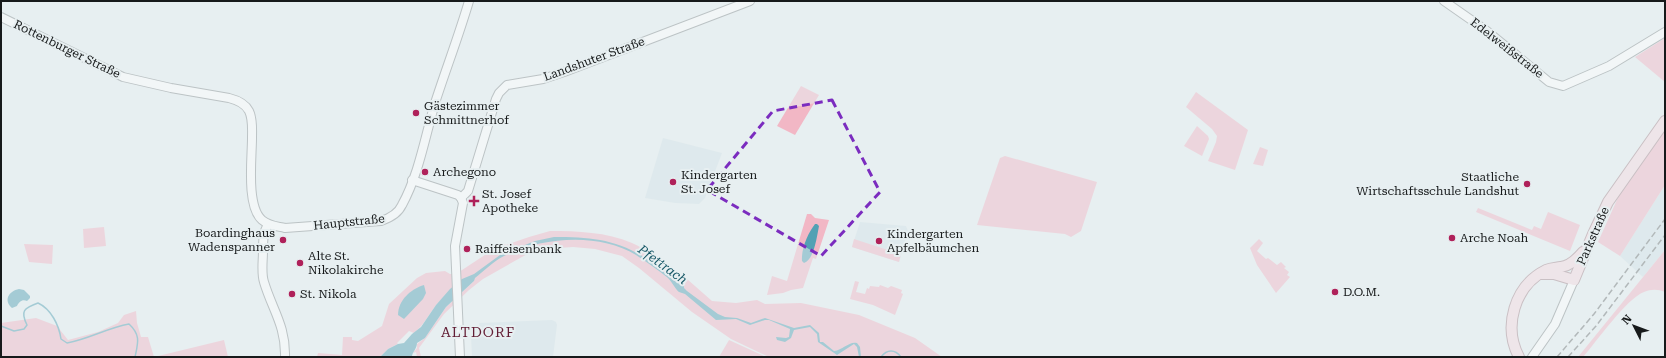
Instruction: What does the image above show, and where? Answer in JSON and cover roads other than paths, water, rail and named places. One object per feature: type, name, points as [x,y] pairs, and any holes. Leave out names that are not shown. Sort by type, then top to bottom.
[{"type":"main road","name":"Parkstraße","points":[[1574,279],[1605,208],[1615,191],[1665,121]]},
{"type":"main road","points":[[1519,357],[1512,337],[1514,306],[1528,284],[1540,274],[1551,268],[1561,267],[1571,263],[1588,248]]},
{"type":"main road","points":[[1561,267],[1570,271],[1574,279]]},
{"type":"main road","points":[[1540,274],[1554,274],[1574,279]]},
{"type":"street","name":"Hauptstraße","points":[[268,224],[285,228],[381,221],[392,218],[402,206],[412,180],[469,1]]},
{"type":"street","name":"Landshuter Straße","points":[[461,198],[468,191],[496,99],[499,93],[507,85],[543,79],[564,72],[750,1]]},
{"type":"street","name":"Edelweißstraße","points":[[1444,1],[1487,31],[1549,82],[1563,86],[1577,81],[1620,60],[1665,32]]},
{"type":"street","name":"Rottenburger Straße","points":[[1,17],[123,78],[238,100],[248,109],[252,123],[251,170],[254,204],[260,218],[268,224]]},
{"type":"street","points":[[412,180],[458,195],[463,204],[455,246],[460,357]]},
{"type":"street","points":[[268,224],[263,233],[263,275],[264,282],[279,319],[284,339],[285,357]]},
{"type":"street","name":"Parkstraße","points":[[1534,354],[1554,324],[1574,279]]},
{"type":"water","points":[[815,224],[819,226],[813,253],[804,263],[802,261],[802,256],[804,246]]},
{"type":"water","points":[[554,237],[592,239],[627,248],[650,261],[678,283],[682,285],[684,283],[684,288],[687,291],[718,314],[751,323],[765,318],[794,328],[810,325],[819,333],[820,342],[823,342],[834,351],[851,343],[857,343],[860,347],[861,357],[859,357],[857,347],[854,344],[837,355],[818,342],[817,334],[810,327],[794,330],[791,338],[785,342],[777,340],[776,337],[789,337],[790,329],[769,320],[750,325],[736,319],[716,320],[685,294],[678,291],[668,278],[636,255],[605,243],[588,240],[570,240],[552,241],[535,245],[500,258],[475,278],[474,281],[446,307],[425,338],[417,343],[412,357],[380,357],[388,349],[404,343],[421,327],[436,305],[450,289],[462,279],[474,274],[500,255],[535,241]]},
{"type":"water","points":[[424,285],[426,293],[423,299],[404,319],[398,315],[400,305],[406,296],[414,289]]},
{"type":"water","points":[[15,290],[24,290],[30,298],[27,301],[21,301],[17,306],[12,308],[8,302],[8,296]]},
{"type":"waterway","name":"Pfettrach","points":[[1,326],[14,331],[24,329],[27,325],[24,316],[25,311],[27,308],[38,303],[47,309],[54,318],[61,339],[67,343],[129,324],[133,328],[138,339],[135,357]]},
{"type":"waterway","name":"Pfettrach","points":[[881,357],[888,351],[894,351],[901,357]]},
{"type":"railway","points":[[1557,357],[1594,314],[1665,219]]},
{"type":"railway","points":[[1568,357],[1596,326],[1665,235]]},
{"type":"place","name":"Gästezimmer Schmittnerhof","points":[[416,113]]},
{"type":"place","name":"Archegono","points":[[425,172]]},
{"type":"place","name":"Kindergarten St. Josef","points":[[673,182]]},
{"type":"place","name":"Staatliche Wirtschaftsschule Landshut","points":[[1527,184]]},
{"type":"place","name":"St. Josef Apotheke","points":[[474,201]]},
{"type":"place","name":"Arche Noah","points":[[1452,238]]},
{"type":"place","name":"Boardinghaus Wadenspanner","points":[[283,240]]},
{"type":"place","name":"Kindergarten Apfelbäumchen","points":[[879,241]]},
{"type":"place","name":"Raiffeisenbank","points":[[467,249]]},
{"type":"place","name":"Alte St. Nikolakirche","points":[[300,263]]},
{"type":"place","name":"D.O.M.","points":[[1335,292]]},
{"type":"place","name":"St. Nikola","points":[[292,294]]},
{"type":"district","name":"ALTDORF","points":[[478,332]]}]
